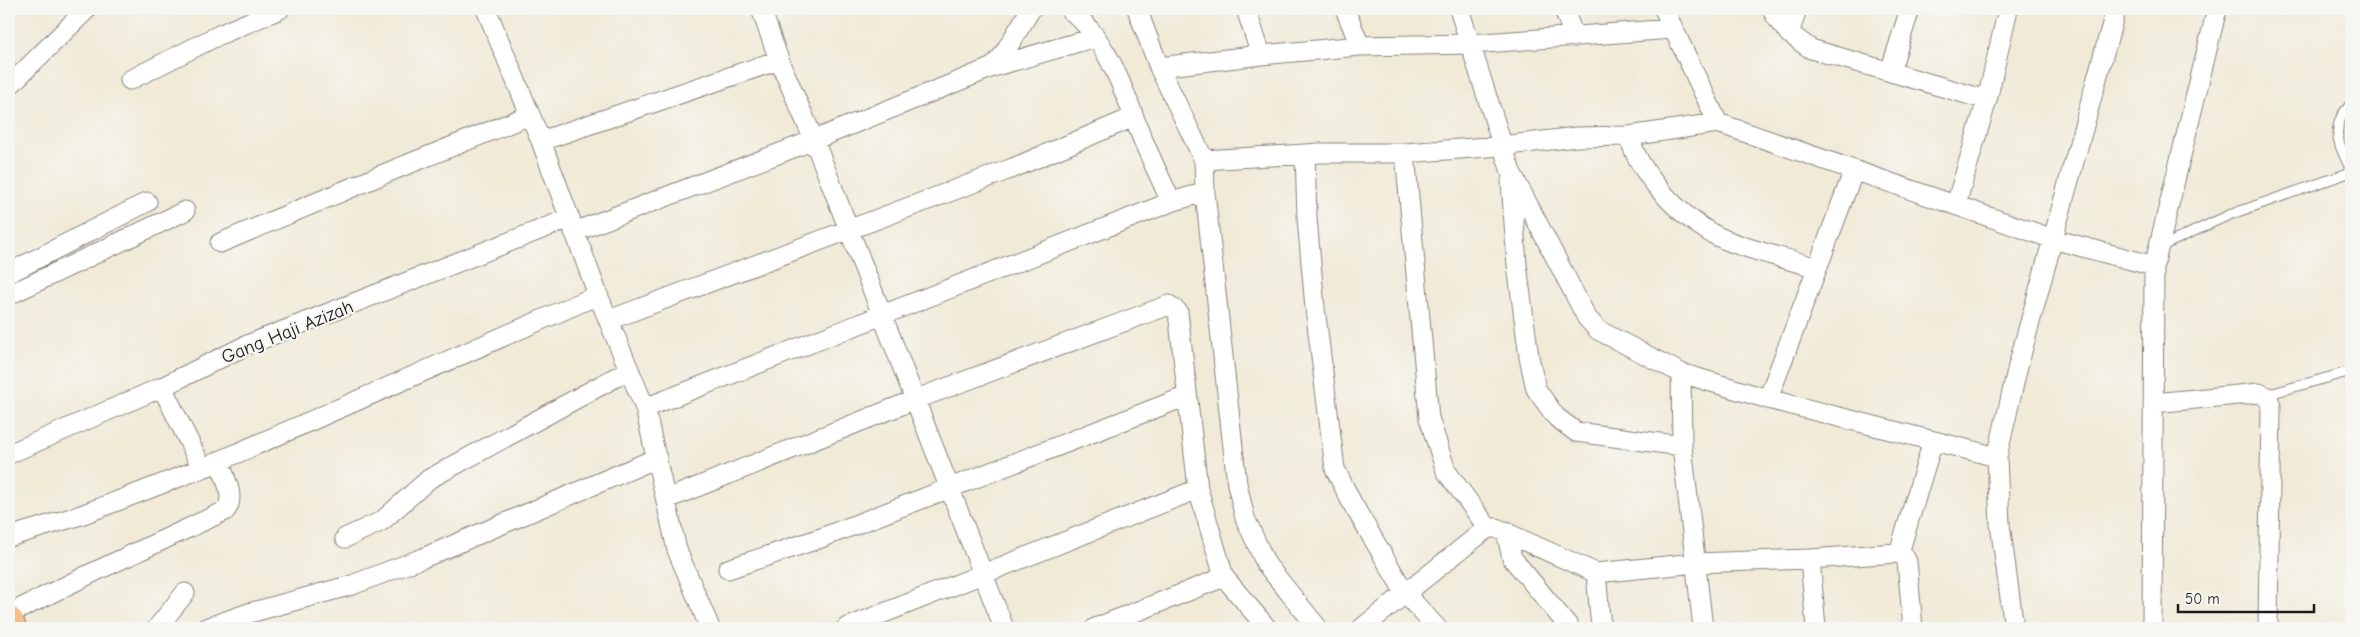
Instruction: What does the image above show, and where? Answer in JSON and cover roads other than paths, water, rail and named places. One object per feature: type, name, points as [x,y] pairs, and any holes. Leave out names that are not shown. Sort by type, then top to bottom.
[{"type":"highway","points":[[9,621],[12,628]]},
{"type":"street","points":[[9,86],[87,9]]},
{"type":"street","points":[[130,80],[219,35],[280,9]]},
{"type":"street","points":[[486,9],[541,141],[598,295],[645,408],[679,555],[710,628]]},
{"type":"street","points":[[761,9],[779,60],[814,140],[1004,628]]},
{"type":"street","points":[[993,67],[1009,47],[1031,9]]},
{"type":"street","points":[[1069,9],[1088,26],[1096,37],[1129,100],[1134,117],[1174,201]]},
{"type":"street","points":[[1137,9],[1159,67],[1204,160],[1201,193],[1237,484],[1245,518],[1266,564],[1318,628]]},
{"type":"street","points":[[1246,9],[1261,55]]},
{"type":"street","points":[[1345,9],[1360,46]]},
{"type":"street","points":[[1459,9],[1511,172],[1587,318],[1598,330],[1681,373],[1768,399],[1998,457]]},
{"type":"street","points":[[1564,9],[1574,37]]},
{"type":"street","points":[[1664,9],[1718,123]]},
{"type":"street","points":[[1772,9],[1778,22],[1789,34],[1811,49],[1987,100]]},
{"type":"street","points":[[1789,34],[1797,9]]},
{"type":"street","points":[[1890,72],[1910,9]]},
{"type":"street","points":[[1956,204],[1987,100],[2008,9]]},
{"type":"street","points":[[2014,628],[2000,524],[1998,457],[2018,366],[2116,9]]},
{"type":"street","points":[[2152,628],[2155,257],[2217,9]]},
{"type":"street","points":[[1159,67],[1360,46],[1471,44],[1672,29]]},
{"type":"street","name":"Gang Haji Azizah","points":[[9,454],[162,387],[247,345],[572,225],[814,140],[993,67],[1096,37]]},
{"type":"street","points":[[541,141],[779,60]]},
{"type":"street","points":[[220,243],[530,115]]},
{"type":"street","points":[[609,320],[1013,168],[1134,117]]},
{"type":"street","points":[[1204,160],[1305,154],[1405,153],[1502,146],[1576,137],[1629,136],[1718,123],[2053,239],[2155,257]]},
{"type":"street","points":[[1629,136],[1633,151],[1655,185],[1700,225],[1732,242],[1817,268]]},
{"type":"street","points":[[1405,153],[1429,418],[1446,471],[1497,530],[1512,558],[1570,628]]},
{"type":"street","points":[[1305,154],[1307,218],[1315,308],[1333,463],[1352,504],[1405,594],[1436,628]]},
{"type":"street","points":[[1768,399],[1854,170]]},
{"type":"street","points":[[1511,172],[1517,265],[1529,358],[1536,389],[1556,417],[1576,432],[1682,446]]},
{"type":"street","points":[[645,408],[1174,201],[1201,193]]},
{"type":"street","points":[[9,273],[147,202]]},
{"type":"street","points":[[9,295],[186,211]]},
{"type":"street","points":[[9,536],[81,515],[210,465],[598,295]]},
{"type":"street","points":[[666,499],[914,400],[1169,305],[1178,312],[1198,489],[1224,577],[1267,628]]},
{"type":"street","points":[[345,538],[382,521],[429,479],[629,370]]},
{"type":"street","points":[[1681,373],[1682,446],[1703,628]]},
{"type":"street","points":[[9,614],[225,511],[230,506],[231,495],[210,465],[162,387]]},
{"type":"street","points":[[2153,403],[2259,393],[2266,395],[2271,406],[2268,628]]},
{"type":"street","points":[[728,569],[821,538],[1187,396]]},
{"type":"street","points":[[1899,554],[1934,441]]},
{"type":"street","points":[[206,628],[249,613],[352,585],[423,558],[657,458]]},
{"type":"street","points":[[846,628],[1198,489]]},
{"type":"street","points":[[1497,530],[1596,573],[1696,563],[1899,554],[1904,556],[1907,562],[1913,628]]},
{"type":"street","points":[[1362,628],[1405,594],[1497,530]]},
{"type":"street","points":[[1810,559],[1816,628]]},
{"type":"street","points":[[1596,573],[1601,628]]},
{"type":"street","points":[[1095,628],[1224,577]]},
{"type":"street","points":[[157,628],[185,593]]},
{"type":"lane","points":[[2155,257],[2229,215],[2351,171],[2338,142],[2337,134],[2342,115],[2351,104]]},
{"type":"lane","points":[[2266,395],[2351,371]]}]
